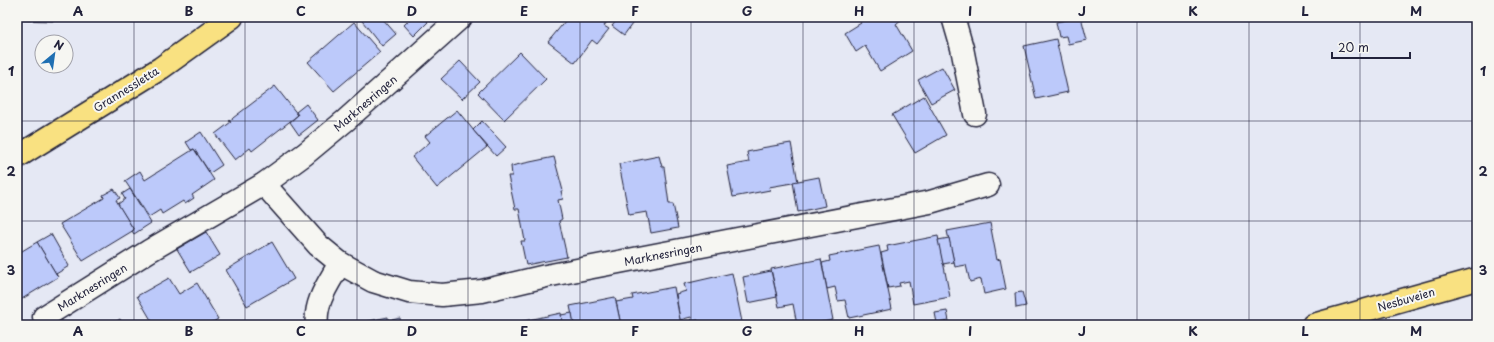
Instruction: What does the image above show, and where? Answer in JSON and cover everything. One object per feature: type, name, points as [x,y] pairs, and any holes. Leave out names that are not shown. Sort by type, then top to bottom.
[{"type":"main road","name":"Grannessletta","points":[[17,157],[161,68],[232,17]]},
{"type":"main road","name":"Nesbuveien","points":[[1313,325],[1476,282]]},
{"type":"street","name":"Marknesringen","points":[[44,317],[149,251],[264,184],[305,154],[346,120],[461,17]]},
{"type":"street","points":[[953,17],[964,55],[975,114]]},
{"type":"street","name":"Marknesringen","points":[[264,184],[318,245],[340,263],[373,282],[409,292],[442,295],[482,291],[546,276],[930,202],[988,185]]},
{"type":"street","points":[[318,325],[316,312],[319,301],[340,263]]},
{"type":"building","points":[[17,17],[53,17],[53,21],[17,20]]},
{"type":"building","points":[[359,17],[381,17],[396,34],[382,46]]},
{"type":"building","points":[[412,17],[416,19],[423,17],[428,22],[414,36],[404,25]]},
{"type":"building","points":[[563,17],[610,17],[604,26],[609,29],[597,44],[592,40],[575,63],[548,42],[566,20]]},
{"type":"building","points":[[613,17],[637,17],[624,35],[612,26],[617,20]]},
{"type":"building","points":[[857,17],[904,17],[896,24],[912,51],[880,71],[865,46],[856,52],[845,33],[861,23]]},
{"type":"building","points":[[1081,17],[1087,40],[1068,44],[1066,36],[1059,37],[1056,22]]},
{"type":"building","points":[[354,22],[380,52],[334,91],[308,62]]},
{"type":"building","points":[[1056,39],[1068,92],[1036,99],[1024,46]]},
{"type":"building","points":[[520,52],[546,79],[504,120],[478,93]]},
{"type":"building","points":[[460,61],[480,82],[462,99],[441,79]]},
{"type":"building","points":[[942,67],[955,90],[931,103],[918,80]]},
{"type":"building","points":[[275,86],[298,115],[252,151],[250,148],[235,160],[215,134],[231,122],[229,121]]},
{"type":"building","points":[[924,96],[946,135],[915,153],[892,115]]},
{"type":"building","points":[[306,104],[318,120],[299,135],[290,122],[298,115],[296,112]]},
{"type":"building","points":[[457,110],[487,147],[437,188],[412,157],[430,142],[425,136]]},
{"type":"building","points":[[482,121],[506,147],[496,156],[473,130]]},
{"type":"building","points":[[201,132],[222,165],[210,173],[194,149],[191,150],[186,142]]},
{"type":"building","points":[[791,143],[798,182],[769,187],[770,190],[733,197],[727,166],[749,162],[747,152]]},
{"type":"building","points":[[194,149],[214,180],[192,195],[194,198],[185,204],[183,201],[162,214],[160,210],[149,217],[125,181],[140,171],[145,180]]},
{"type":"building","points":[[659,156],[662,167],[664,167],[669,204],[673,204],[678,228],[651,233],[647,212],[629,215],[619,164]]},
{"type":"building","points":[[554,157],[563,191],[561,191],[563,199],[558,200],[562,219],[559,221],[567,257],[526,265],[521,241],[525,241],[519,209],[515,209],[508,176],[512,176],[511,166]]},
{"type":"building","points":[[819,177],[825,206],[798,212],[793,182]]},
{"type":"building","points":[[114,189],[120,198],[116,200],[134,230],[83,261],[60,224],[104,198],[103,195]]},
{"type":"building","points":[[130,189],[151,223],[134,234],[132,231],[134,230],[118,204],[125,199],[122,194]]},
{"type":"building","points":[[990,223],[997,260],[1000,259],[1006,289],[984,294],[981,279],[970,282],[966,265],[955,267],[947,231]]},
{"type":"building","points":[[206,232],[220,255],[191,272],[177,249]]},
{"type":"building","points":[[51,234],[69,266],[56,274],[37,242]]},
{"type":"building","points":[[938,236],[950,297],[913,304],[909,281],[899,283],[900,286],[888,288],[881,253],[888,251],[887,246]]},
{"type":"building","points":[[949,238],[954,262],[943,264],[938,240]]},
{"type":"building","points":[[37,242],[58,277],[17,302],[17,254]]},
{"type":"building","points":[[272,242],[294,279],[247,306],[226,270]]},
{"type":"building","points":[[879,246],[892,309],[849,318],[845,300],[838,301],[835,287],[827,289],[822,263],[830,261],[829,256]]},
{"type":"building","points":[[821,259],[833,320],[807,325],[797,325],[793,304],[779,307],[771,269]]},
{"type":"building","points":[[771,271],[777,297],[748,303],[743,277]]},
{"type":"building","points":[[732,273],[742,322],[729,325],[699,325],[698,320],[692,321],[691,317],[680,320],[676,294],[686,291],[684,284]]},
{"type":"building","points":[[169,278],[179,294],[197,283],[218,319],[208,325],[154,325],[137,296]]},
{"type":"building","points":[[674,287],[681,325],[621,325],[616,302],[633,299],[632,295]]},
{"type":"building","points":[[1022,292],[1026,306],[1016,308],[1015,293]]},
{"type":"building","points":[[615,297],[621,325],[574,325],[570,306]]},
{"type":"building","points":[[947,311],[949,321],[937,323],[935,313]]},
{"type":"building","points":[[561,313],[563,325],[510,325],[510,324]]},
{"type":"building","points":[[572,313],[574,325],[563,325],[561,315]]},
{"type":"building","points":[[388,317],[388,321],[400,318],[401,325],[350,325]]},
{"type":"building","points":[[120,319],[124,325],[110,325]]},
{"type":"building","points":[[247,321],[249,325],[241,325]]},
{"type":"building","points":[[484,321],[485,325],[472,325],[472,324]]},
{"type":"building","points":[[471,323],[472,325],[459,325]]}]
